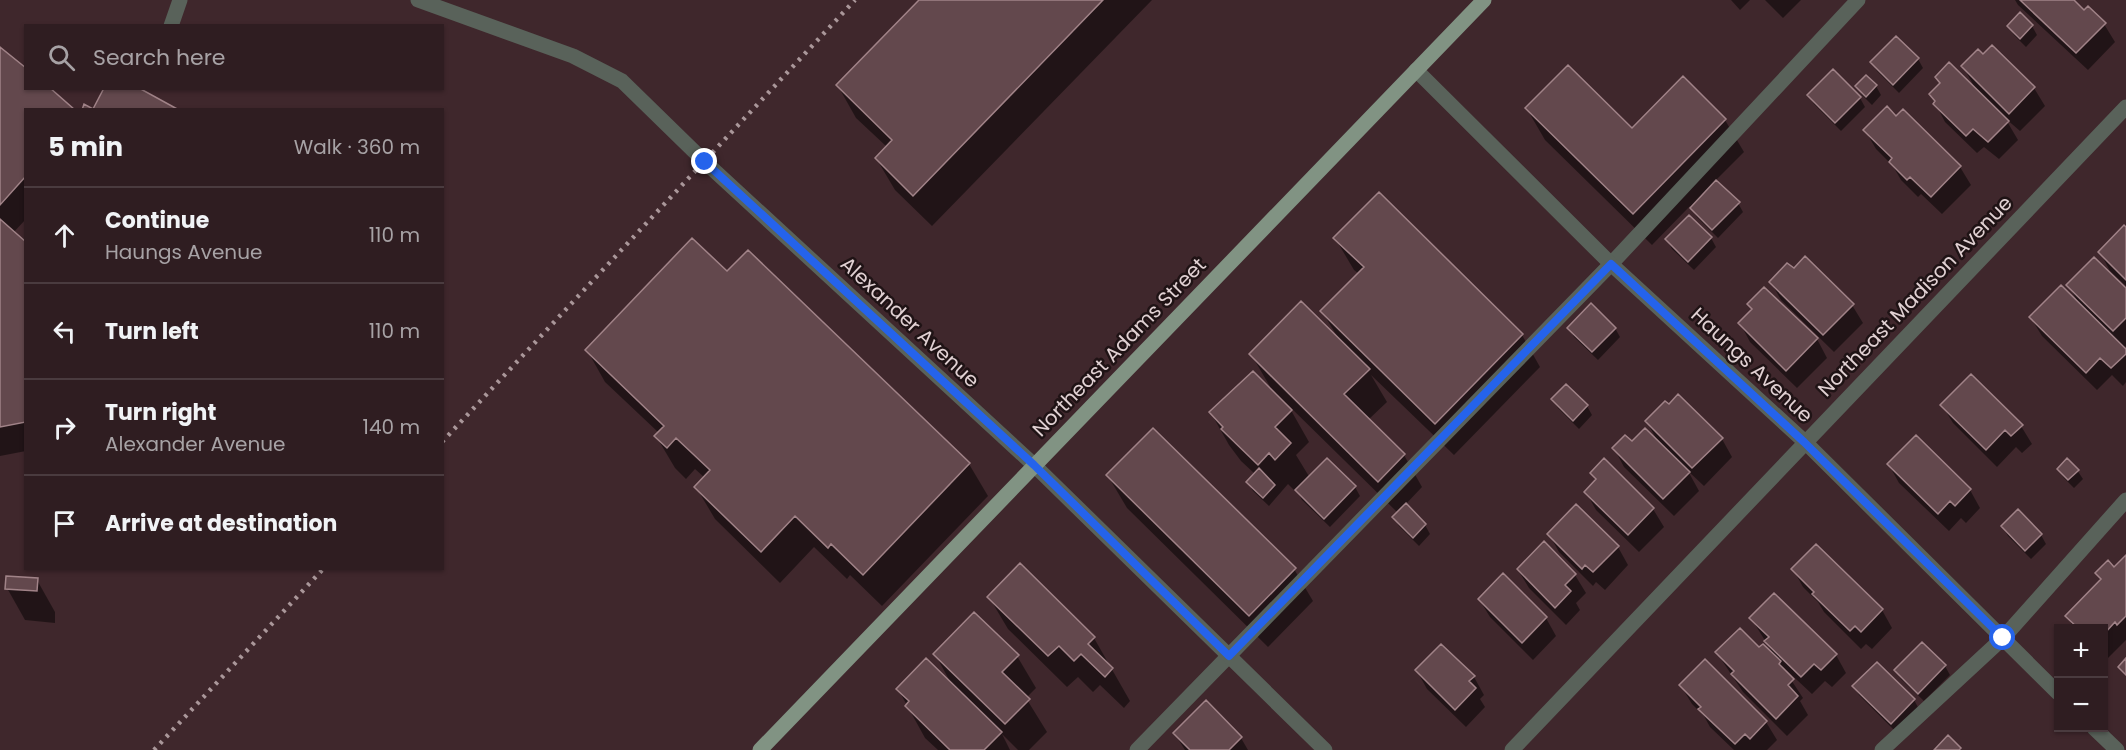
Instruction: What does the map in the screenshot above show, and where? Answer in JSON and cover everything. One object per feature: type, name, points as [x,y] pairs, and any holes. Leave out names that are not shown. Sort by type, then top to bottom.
[{"type":"main road","name":"Northeast Adams Street","points":[[760,750],[1484,0]]},
{"type":"street","points":[[172,24],[180,0]]},
{"type":"street","name":"Alexander Avenue","points":[[418,0],[573,56],[622,81],[705,162],[1034,465],[1325,750]]},
{"type":"street","points":[[1137,750],[1611,264],[1858,0]]},
{"type":"street","name":"Haungs Avenue","points":[[1416,70],[1611,264],[1804,442],[2054,689]]},
{"type":"street","name":"Northeast Madison Avenue","points":[[1512,750],[2126,107]]},
{"type":"street","points":[[1882,750],[2003,638],[2126,500]]},
{"type":"street","points":[[2098,732],[2117,750]]},
{"type":"building","points":[[919,0],[1103,0],[913,196],[875,158],[892,140],[836,85]]},
{"type":"building","points":[[2020,0],[2074,0],[2084,10],[2088,6],[2106,23],[2076,53]]},
{"type":"building","points":[[2020,12],[2033,25],[2020,39],[2007,26]]},
{"type":"building","points":[[1896,36],[1919,58],[1893,85],[1870,62]]},
{"type":"building","points":[[1992,45],[2035,87],[2009,114],[1961,66],[1978,49],[1983,54]]},
{"type":"building","points":[[0,47],[24,66],[24,90],[52,90],[73,108],[24,108],[24,178],[0,205]]},
{"type":"building","points":[[1949,62],[2009,121],[1988,142],[1973,129],[1966,136],[1933,104],[1935,101],[1929,94],[1940,83],[1935,77]]},
{"type":"building","points":[[1568,65],[1632,128],[1683,76],[1726,119],[1633,214],[1525,108]]},
{"type":"building","points":[[1833,69],[1861,97],[1835,123],[1807,95]]},
{"type":"building","points":[[1866,75],[1877,85],[1866,97],[1855,86]]},
{"type":"building","points":[[103,90],[143,90],[175,108],[94,108]]},
{"type":"building","points":[[1887,106],[1896,116],[1903,109],[1961,166],[1931,197],[1910,177],[1907,180],[1889,162],[1892,158],[1863,130]]},
{"type":"building","points":[[1716,180],[1740,202],[1712,230],[1690,208]]},
{"type":"building","points":[[1379,192],[1523,334],[1435,424],[1320,311],[1364,267],[1333,238]]},
{"type":"building","points":[[1689,215],[1712,237],[1688,262],[1665,239]]},
{"type":"building","points":[[0,219],[24,240],[24,422],[0,427]]},
{"type":"building","points":[[2124,225],[2126,227],[2126,280],[2098,252]]},
{"type":"building","points":[[692,238],[727,271],[748,250],[970,463],[863,575],[831,544],[828,548],[795,516],[761,552],[694,487],[710,470],[676,438],[667,448],[654,436],[664,426],[585,350]]},
{"type":"building","points":[[1805,256],[1854,304],[1823,335],[1769,282],[1787,263],[1794,268]]},
{"type":"building","points":[[2094,257],[2126,288],[2126,318],[2113,331],[2066,285]]},
{"type":"building","points":[[2061,285],[2126,349],[2126,354],[2111,368],[2100,358],[2086,373],[2029,317]]},
{"type":"building","points":[[1764,287],[1818,338],[1786,371],[1738,323],[1752,309],[1747,304]]},
{"type":"building","points":[[1301,301],[1370,369],[1344,394],[1405,454],[1378,482],[1249,354]]},
{"type":"building","points":[[1591,303],[1616,328],[1592,352],[1567,328]]},
{"type":"building","points":[[1253,371],[1292,410],[1275,427],[1291,443],[1275,460],[1269,453],[1258,465],[1221,429],[1223,427],[1209,412]]},
{"type":"building","points":[[1971,374],[2023,425],[2011,436],[2005,430],[1986,450],[1940,405]]},
{"type":"building","points":[[1566,384],[1588,405],[1573,421],[1551,399]]},
{"type":"building","points":[[1678,394],[1723,438],[1692,468],[1645,421],[1665,401],[1669,404]]},
{"type":"building","points":[[1153,428],[1296,568],[1249,616],[1106,475]]},
{"type":"building","points":[[1645,428],[1690,472],[1663,499],[1612,448],[1625,435],[1632,441]]},
{"type":"building","points":[[1916,435],[1971,489],[1955,506],[1950,501],[1938,514],[1887,464]]},
{"type":"building","points":[[1327,458],[1356,486],[1324,519],[1295,490]]},
{"type":"building","points":[[1604,458],[1654,508],[1628,535],[1584,492],[1596,479],[1590,473]]},
{"type":"building","points":[[2067,458],[2079,470],[2068,480],[2057,469]]},
{"type":"building","points":[[1259,468],[1275,485],[1263,498],[1246,482]]},
{"type":"building","points":[[1406,503],[1426,524],[1413,538],[1392,517]]},
{"type":"building","points":[[1576,504],[1619,546],[1593,572],[1585,565],[1582,569],[1547,534]]},
{"type":"building","points":[[2018,509],[2042,534],[2025,551],[2001,526]]},
{"type":"building","points":[[1544,541],[1576,574],[1565,585],[1571,591],[1555,608],[1517,569]]},
{"type":"building","points":[[1816,544],[1883,609],[1861,632],[1855,626],[1850,631],[1812,594],[1814,592],[1791,569]]},
{"type":"building","points":[[2126,555],[2126,616],[2117,625],[2115,622],[2108,630],[2108,624],[2074,624],[2065,616],[2101,579],[2095,573],[2108,560],[2114,567]]},
{"type":"building","points":[[1020,563],[1095,637],[1088,644],[1113,668],[1105,677],[1081,654],[1074,661],[1059,646],[1048,656],[987,597]]},
{"type":"building","points":[[1503,573],[1547,617],[1522,643],[1478,599]]},
{"type":"building","points":[[6,576],[38,578],[37,591],[5,589]]},
{"type":"building","points":[[1774,593],[1837,654],[1821,670],[1814,664],[1801,677],[1764,641],[1769,637],[1749,618]]},
{"type":"building","points":[[974,612],[1019,655],[1002,672],[1030,699],[1005,724],[933,654]]},
{"type":"building","points":[[1740,628],[1759,647],[1763,644],[1781,661],[1779,664],[1794,679],[1788,685],[1798,696],[1776,719],[1731,674],[1734,671],[1715,652]]},
{"type":"building","points":[[1922,642],[1946,665],[1918,694],[1894,670]]},
{"type":"building","points":[[1441,644],[1475,676],[1469,681],[1476,688],[1455,710],[1415,670]]},
{"type":"building","points":[[926,658],[1002,732],[984,750],[950,750],[905,706],[909,701],[896,689]]},
{"type":"building","points":[[2126,658],[2126,675],[2118,667]]},
{"type":"building","points":[[1705,659],[1767,721],[1750,739],[1745,734],[1735,744],[1698,709],[1701,707],[1679,685]]},
{"type":"building","points":[[1877,662],[1915,699],[1891,724],[1852,686]]},
{"type":"building","points":[[1206,700],[1242,737],[1229,750],[1190,750],[1173,733]]},
{"type":"building","points":[[1948,735],[1961,748],[1959,750],[1934,750]]},
{"type":"railway","points":[[444,440],[855,0]]},
{"type":"railway","points":[[154,750],[322,570]]},
{"type":"route","points":[[705,162],[1034,465],[1229,656],[1611,264],[1804,442],[2003,638]]}]
